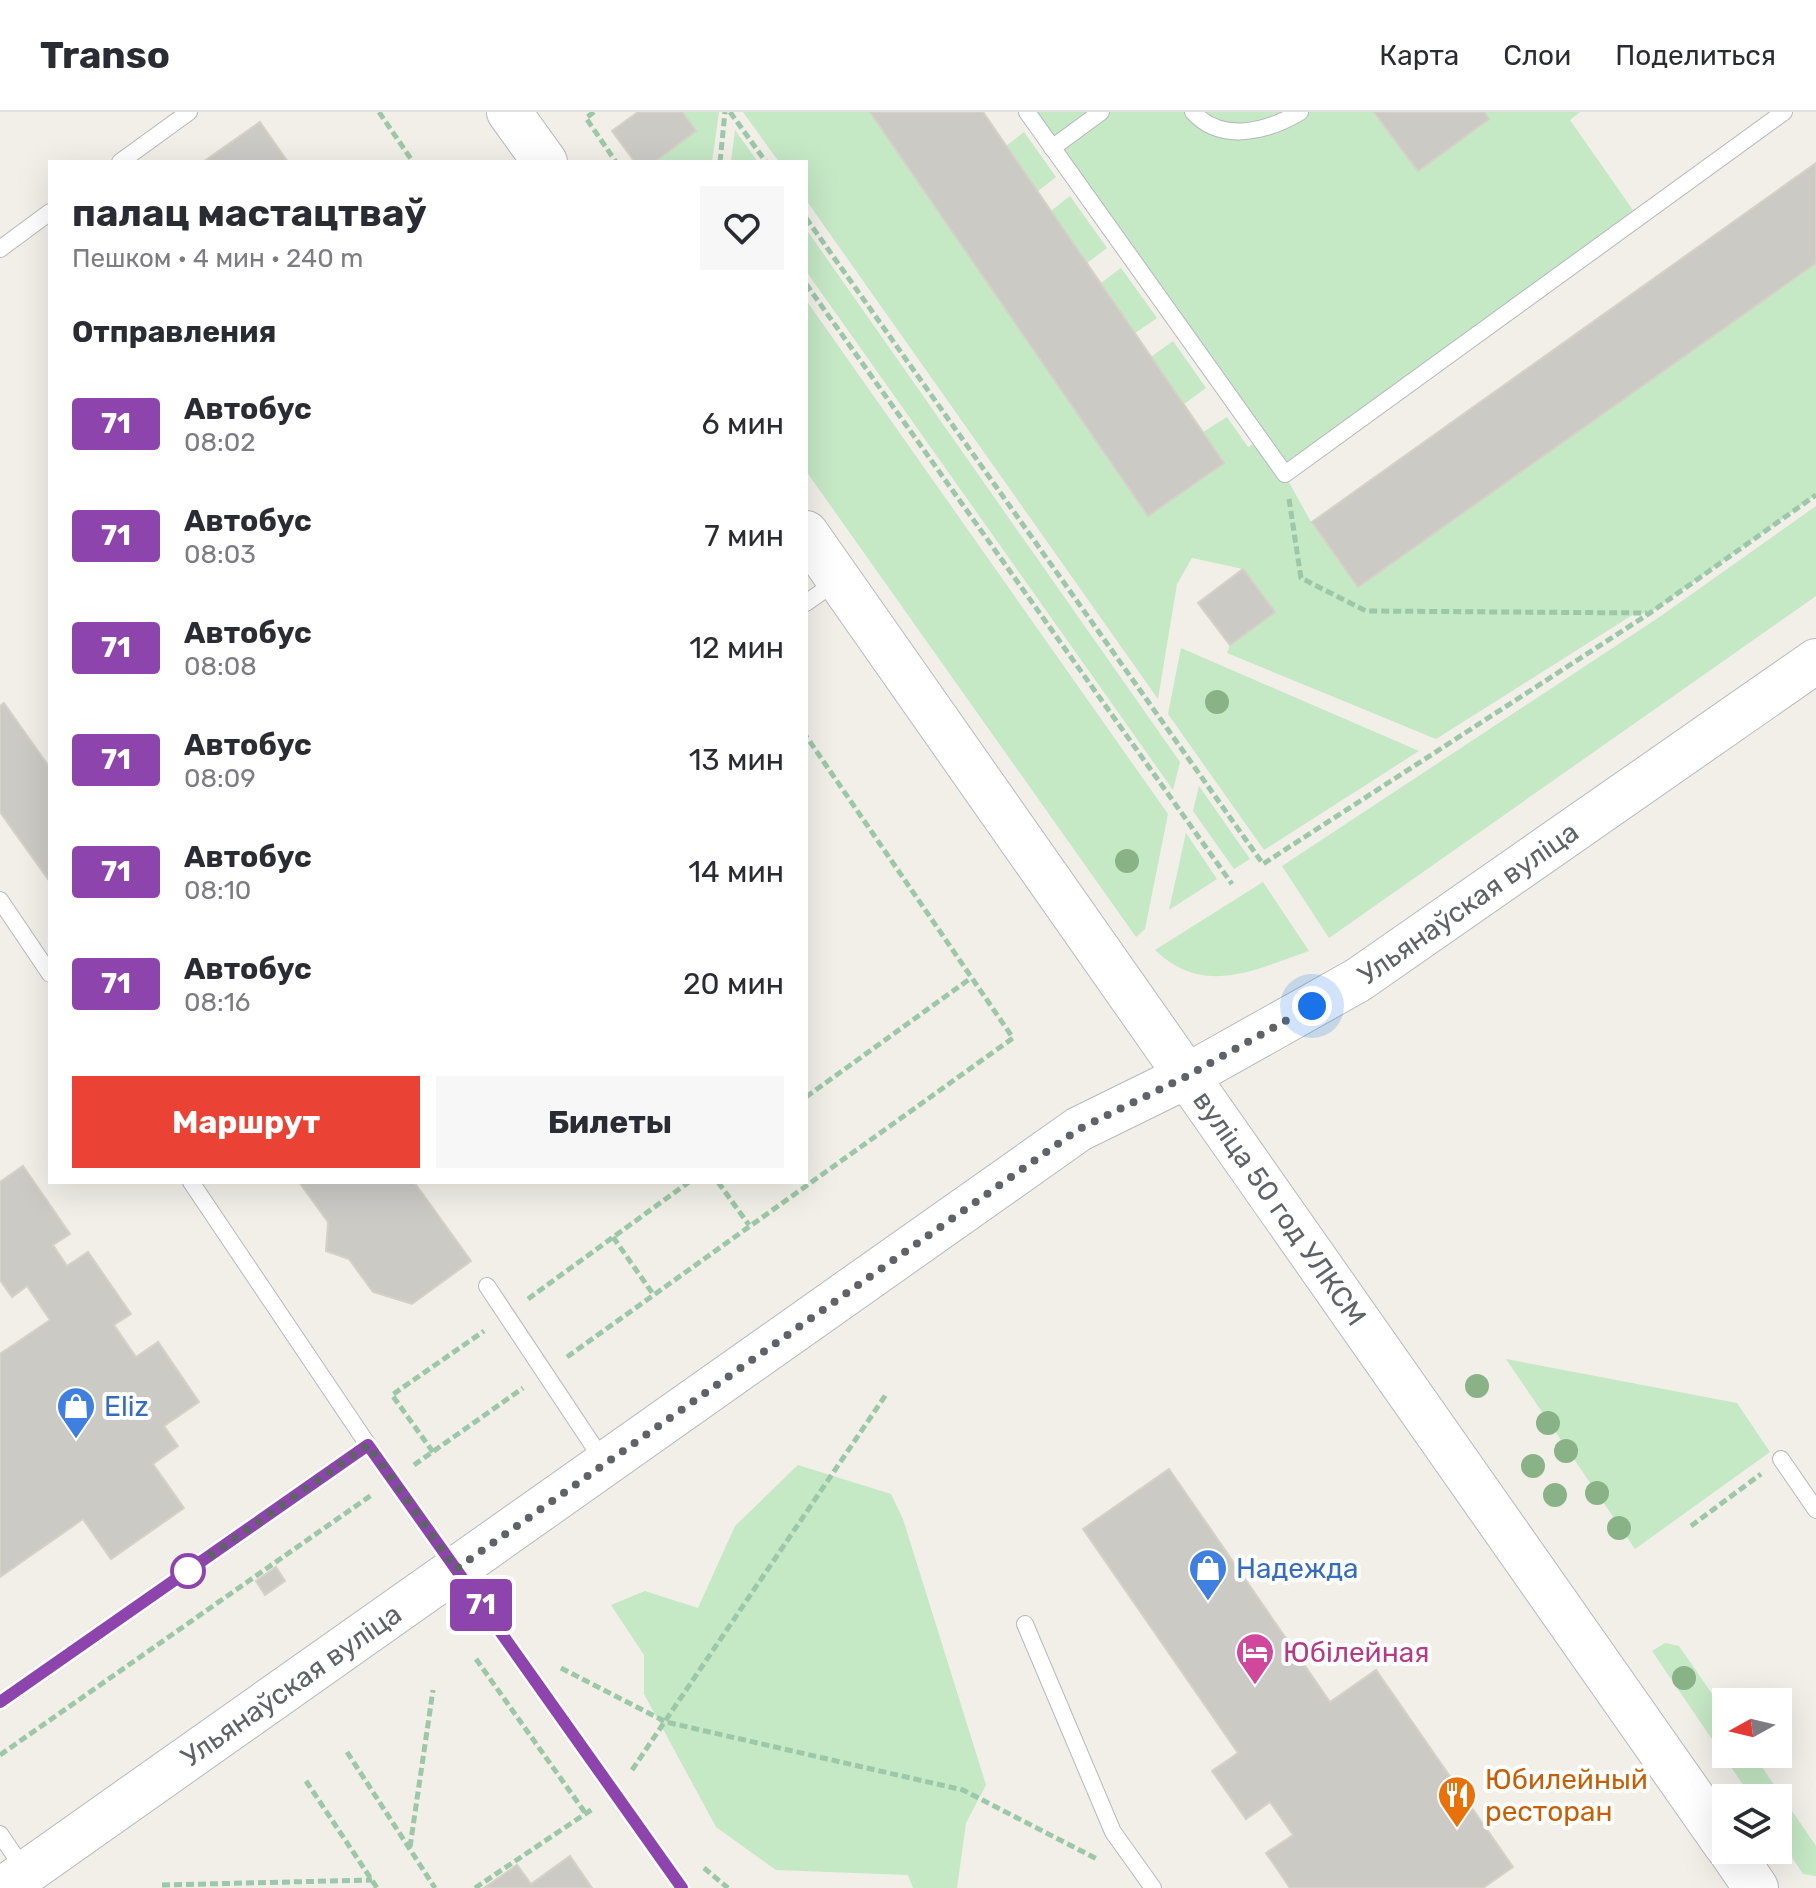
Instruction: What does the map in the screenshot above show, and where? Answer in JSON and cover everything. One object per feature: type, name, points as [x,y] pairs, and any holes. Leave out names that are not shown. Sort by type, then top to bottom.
[{"type":"main road","points":[[509,112],[544,160]]},
{"type":"main road","name":"вуліца 50 год УЛКСМ","points":[[808,540],[822,591],[1187,1076],[1712,1825]]},
{"type":"main road","name":"Ульянаўская вуліца","points":[[15,1880],[1079,1129],[1187,1076],[1358,980],[1816,661]]},
{"type":"main road","points":[[1740,1864],[1756,1888]]},
{"type":"lane","points":[[123,160],[189,112]]},
{"type":"lane","points":[[1027,112],[1285,474],[1784,112]]},
{"type":"lane","points":[[1052,148],[1101,112]]},
{"type":"lane","points":[[1193,112],[1215,128],[1239,131],[1263,130],[1300,112]]},
{"type":"lane","points":[[0,249],[48,213]]},
{"type":"lane","points":[[0,900],[48,971]]},
{"type":"lane","points":[[192,1184],[368,1445],[613,1795],[682,1888]]},
{"type":"lane","points":[[487,1286],[605,1463]]},
{"type":"lane","points":[[0,1702],[368,1445]]},
{"type":"lane","points":[[1781,1459],[1816,1510]]},
{"type":"lane","points":[[1025,1624],[1113,1832],[1153,1888]]},
{"type":"lane","points":[[0,1834],[15,1880]]},
{"type":"path","points":[[379,112],[412,160]]},
{"type":"path","points":[[594,112],[586,118],[615,160]]},
{"type":"path","points":[[720,160],[728,112]]},
{"type":"path","points":[[728,112],[764,160]]},
{"type":"path","points":[[808,221],[1263,864],[1650,613],[1816,495]]},
{"type":"path","points":[[808,287],[1232,884]]},
{"type":"path","points":[[1285,474],[1301,578],[1366,611],[1650,613]]},
{"type":"path","points":[[808,739],[1013,1038],[808,1183]]},
{"type":"path","points":[[808,1096],[971,978]]},
{"type":"path","points":[[719,1184],[749,1225]]},
{"type":"path","points":[[0,1755],[546,1373],[807,1184]]},
{"type":"path","points":[[613,1237],[653,1294]]},
{"type":"path","points":[[475,1888],[613,1795],[666,1722],[887,1393]]},
{"type":"path","points":[[1691,1526],[1781,1459]]},
{"type":"path","points":[[507,1640],[666,1722],[963,1790],[1098,1860]]},
{"type":"path","points":[[476,1659],[586,1814]]},
{"type":"path","points":[[410,1848],[433,1690]]},
{"type":"path","points":[[347,1752],[435,1888]]},
{"type":"path","points":[[306,1781],[377,1888]]},
{"type":"path","points":[[162,1885],[372,1880]]},
{"type":"green space","points":[[682,112],[719,112],[712,160],[657,160],[696,131]]},
{"type":"green space","points":[[743,112],[870,112],[1224,463],[1203,432],[1227,417],[1248,447],[1260,440],[1027,112],[1374,112],[1418,171],[1489,119],[1484,112],[1580,112],[1570,120],[1637,216],[1285,475],[1311,522],[1359,587],[1816,263],[1816,495],[1650,613],[1634,614],[1436,739],[1227,653],[1230,645],[1274,612],[1243,569],[1192,558],[1177,584],[1158,699],[808,203],[808,160],[778,160]]},
{"type":"green space","points":[[735,130],[757,160],[731,160]]},
{"type":"green space","points":[[1024,132],[1056,177],[1038,191],[1006,146]]},
{"type":"green space","points":[[1070,196],[1107,248],[1087,263],[1051,211]]},
{"type":"green space","points":[[808,232],[1180,762],[1173,790],[808,274]]},
{"type":"green space","points":[[1121,268],[1157,318],[1135,333],[1101,283]]},
{"type":"green space","points":[[808,303],[1168,814],[1145,929],[1136,937],[808,474]]},
{"type":"green space","points":[[1173,341],[1206,388],[1184,404],[1151,357]]},
{"type":"green space","points":[[1816,506],[1816,596],[1329,938],[1282,866],[1658,618]]},
{"type":"green space","points":[[1181,648],[1419,751],[1264,850],[1168,714]]},
{"type":"green space","points":[[1199,786],[1250,859],[1234,869],[1193,811]]},
{"type":"green space","points":[[1186,833],[1217,879],[1169,910]]},
{"type":"green space","points":[[1263,882],[1309,951],[1249,971],[1211,976],[1192,973],[1155,950]]},
{"type":"green space","points":[[1506,1359],[1737,1403],[1770,1452],[1635,1549]]},
{"type":"green space","points":[[798,1465],[891,1494],[903,1519],[986,1785],[966,1823],[957,1888],[913,1888],[908,1875],[776,1870],[716,1827],[644,1694],[644,1655],[611,1605],[645,1591],[698,1608],[735,1526]]},
{"type":"green space","points":[[1665,1643],[1679,1646],[1712,1694],[1712,1739],[1652,1651]]},
{"type":"green space","points":[[1732,1768],[1763,1768],[1774,1784],[1742,1784]]},
{"type":"green space","points":[[1792,1811],[1816,1846],[1816,1876],[1803,1874],[1792,1858]]},
{"type":"building","points":[[638,112],[682,112],[696,131],[657,160],[634,160],[612,131]]},
{"type":"building","points":[[870,112],[983,112],[1224,463],[1148,516]]},
{"type":"building","points":[[1374,112],[1484,112],[1489,119],[1418,171]]},
{"type":"building","points":[[260,122],[287,160],[206,160]]},
{"type":"building","points":[[1816,163],[1816,263],[1358,587],[1312,522]]},
{"type":"building","points":[[1243,569],[1275,612],[1230,645],[1198,603]]},
{"type":"building","points":[[4,703],[48,765],[48,879],[0,812],[0,706]]},
{"type":"building","points":[[23,1166],[70,1234],[53,1245],[67,1266],[88,1252],[131,1314],[114,1325],[136,1357],[158,1342],[199,1402],[164,1426],[178,1446],[153,1464],[184,1508],[111,1559],[83,1519],[0,1577],[0,1354],[50,1320],[27,1286],[12,1297],[0,1280],[0,1182]]},
{"type":"building","points":[[300,1184],[415,1184],[471,1261],[412,1304],[373,1292],[349,1259],[326,1251],[328,1222]]},
{"type":"building","name":"Юбілейная","points":[[1169,1469],[1330,1702],[1376,1670],[1513,1867],[1483,1888],[1290,1888],[1266,1853],[1293,1835],[1270,1802],[1246,1819],[1212,1771],[1238,1753],[1083,1529]]},
{"type":"building","points":[[276,1567],[285,1581],[265,1595],[256,1581]]},
{"type":"building","points":[[570,1856],[592,1888],[484,1888],[517,1865],[531,1884]]},
{"type":"bus line","name":"71","points":[[0,1702],[368,1445],[613,1795],[682,1888]]},
{"type":"place","name":"Eliz","points":[[76,1440]]},
{"type":"place","name":"Надежда","points":[[1208,1602]]},
{"type":"place","name":"Юбілейная","points":[[1255,1686]]},
{"type":"place","name":"Юбилейный ресторан","points":[[1457,1829]]},
{"type":"route","points":[[188,1571],[368,1445],[456,1569],[1079,1129],[1187,1076],[1312,1006]]}]
